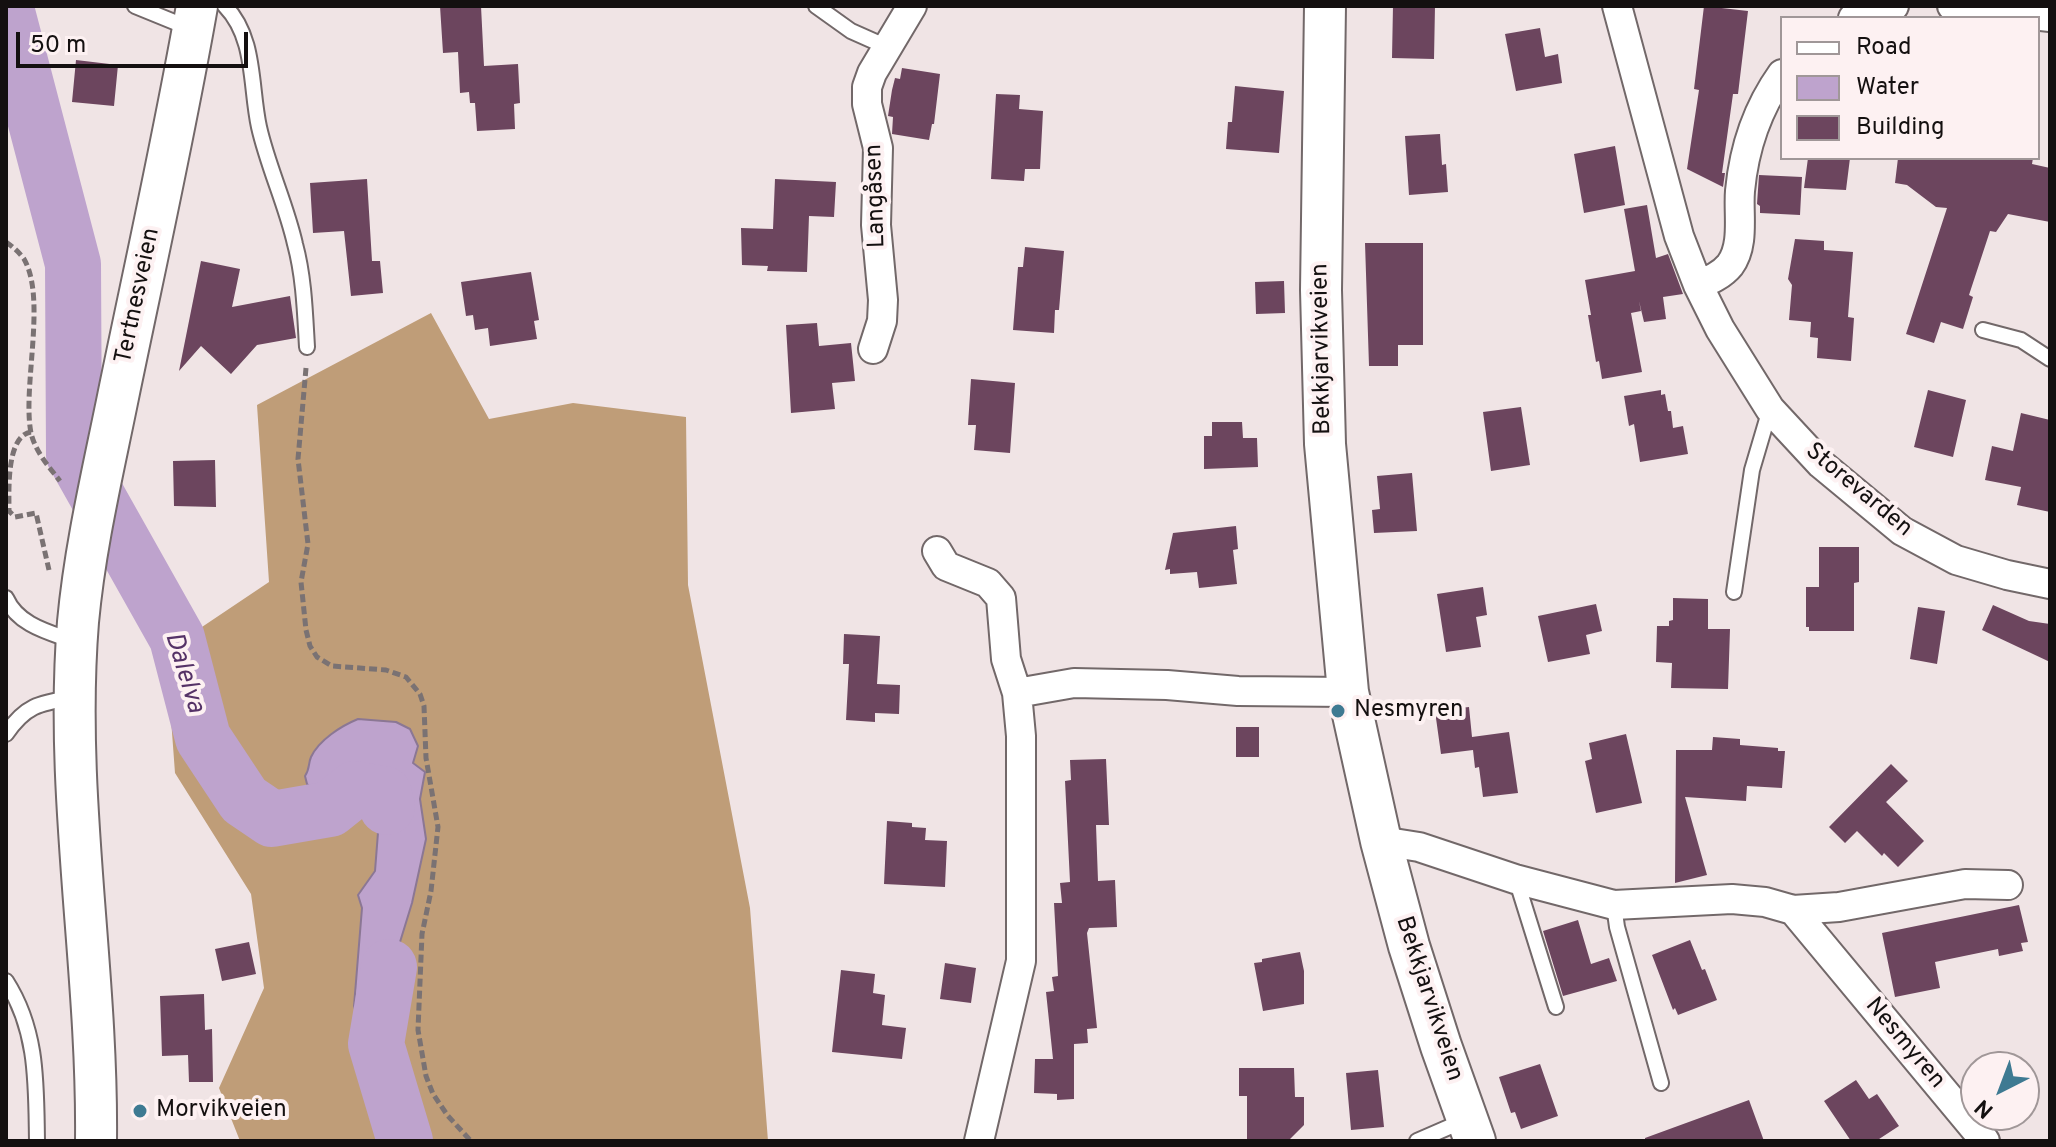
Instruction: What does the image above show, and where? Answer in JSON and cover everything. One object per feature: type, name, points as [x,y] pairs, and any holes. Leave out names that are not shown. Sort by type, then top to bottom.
[{"type":"main road","name":"Bekkjarvikveien","points":[[1325,6],[1321,290],[1325,444],[1348,692],[1381,841],[1409,946],[1471,1130]]},
{"type":"main road","name":"Tertnesveien","points":[[69,569],[101,478],[195,18]]},
{"type":"main road","points":[[69,569],[78,643],[76,765],[96,1065],[96,1141]]},
{"type":"street","name":"Langåsen","points":[[873,349],[882,321],[883,300],[876,225],[878,148],[867,104],[867,87],[872,73],[912,6]]},
{"type":"street","name":"Storevarden","points":[[1617,6],[1671,207],[1698,285],[1735,354],[1770,409],[1821,464],[1902,531],[1956,560],[2050,584]]},
{"type":"street","points":[[1860,16],[1894,6]]},
{"type":"street","points":[[1952,6],[2050,17]]},
{"type":"street","points":[[1698,285],[1729,266],[1735,255],[1746,152],[1769,92],[1780,77]]},
{"type":"street","points":[[937,551],[946,566],[988,583],[1001,598],[1006,659],[1017,693],[1021,736],[1021,961],[979,1141]]},
{"type":"street","points":[[1017,693],[1074,683],[1167,685],[1238,691],[1348,692]]},
{"type":"street","points":[[1381,841],[1419,847],[1515,879],[1614,905],[1732,899],[1765,902],[1793,910],[1839,907],[1965,884],[2008,885]]},
{"type":"street","name":"Nesmyren","points":[[1793,910],[1985,1141]]},
{"type":"lane","name":"Tertnesveien","points":[[135,6],[195,18]]},
{"type":"lane","points":[[225,6],[241,25],[249,55],[261,137],[296,245],[305,302],[307,347]]},
{"type":"lane","points":[[816,6],[851,31],[887,47]]},
{"type":"lane","points":[[1983,330],[2021,340],[2050,359]]},
{"type":"lane","points":[[1734,592],[1752,470],[1770,409]]},
{"type":"lane","points":[[6,598],[29,625],[78,643]]},
{"type":"lane","points":[[6,734],[19,714],[41,703],[76,697]]},
{"type":"lane","points":[[1515,879],[1556,1007]]},
{"type":"lane","points":[[1614,905],[1617,927],[1661,1083]]},
{"type":"lane","points":[[6,981],[26,1017],[36,1073],[37,1141]]},
{"type":"lane","name":"Bekkjarvikveien","points":[[1417,1141],[1471,1130]]},
{"type":"path","points":[[6,242],[26,263],[32,289],[31,432],[36,448],[60,481]]},
{"type":"path","points":[[307,347],[298,459],[308,544],[301,582],[306,630],[317,657],[332,666],[386,670],[406,677],[420,694],[424,706],[426,758],[438,827],[431,891],[422,934],[418,1030],[426,1076],[433,1094],[471,1141]]},
{"type":"path","points":[[31,432],[16,440],[9,477],[9,511],[15,517],[36,513],[47,568],[69,569]]},
{"type":"shaded area","points":[[431,313],[489,419],[573,403],[686,417],[688,585],[750,908],[768,1141],[240,1141],[219,1088],[264,988],[251,894],[175,773],[169,692],[193,633],[269,582],[257,405]],"holes":[[[358,719],[425,772],[420,799],[426,839],[412,903],[396,955],[398,997],[395,1037],[354,1006],[362,908],[358,895],[375,871],[380,807],[368,801],[346,809],[330,809],[305,776],[319,745]]]},
{"type":"water","points":[[358,719],[396,722],[410,729],[418,746],[413,763],[425,772],[420,799],[426,839],[412,903],[396,955],[398,997],[395,1038],[376,1044],[364,1041],[354,1006],[362,908],[358,895],[375,871],[380,807],[368,801],[346,809],[330,809],[307,784],[305,776],[319,745]]},
{"type":"building","points":[[440,6],[481,6],[484,66],[518,64],[520,103],[514,104],[515,129],[477,131],[475,103],[470,103],[469,92],[460,93],[458,52],[443,53]]},
{"type":"building","points":[[1393,6],[1435,6],[1434,59],[1392,58]]},
{"type":"building","points":[[1704,6],[1748,11],[1738,94],[1733,94],[1722,173],[1725,173],[1723,187],[1687,169],[1699,90],[1694,89]]},
{"type":"building","points":[[1540,28],[1545,57],[1558,54],[1562,83],[1516,91],[1505,34]]},
{"type":"building","points":[[76,60],[118,65],[114,106],[72,102]]},
{"type":"building","points":[[902,68],[940,74],[929,140],[892,134],[893,117],[888,116],[895,78],[900,79]]},
{"type":"building","points":[[1235,86],[1284,91],[1279,153],[1226,149]]},
{"type":"building","points":[[996,94],[1020,95],[1019,109],[1043,111],[1040,169],[1025,169],[1024,181],[991,179]]},
{"type":"building","points":[[1440,134],[1448,192],[1409,195],[1405,136]]},
{"type":"building","points":[[1615,146],[1625,205],[1584,213],[1574,154]]},
{"type":"building","points":[[1808,160],[1850,160],[1846,190],[1804,188]]},
{"type":"building","points":[[1898,160],[2033,160],[2032,164],[2050,168],[2050,222],[2008,214],[1996,232],[1990,231],[1969,295],[1973,297],[1963,329],[1941,322],[1934,343],[1906,334],[1947,208],[1936,207],[1907,185],[1895,183]]},
{"type":"building","points":[[1759,175],[1802,177],[1800,215],[1760,213],[1757,204]]},
{"type":"building","points":[[367,179],[372,261],[380,261],[383,293],[351,296],[344,231],[313,233],[310,183]]},
{"type":"building","points":[[775,179],[836,182],[834,217],[809,216],[807,272],[767,271],[768,266],[742,265],[741,228],[773,229]]},
{"type":"building","points":[[1647,205],[1656,258],[1668,254],[1683,294],[1663,297],[1666,319],[1644,322],[1639,301],[1641,311],[1631,313],[1642,372],[1602,379],[1599,361],[1596,362],[1585,280],[1635,271],[1624,209]]},
{"type":"building","points":[[1795,239],[1824,241],[1824,250],[1853,252],[1848,317],[1854,318],[1851,361],[1817,358],[1818,338],[1810,337],[1811,322],[1789,320],[1792,285],[1788,279]]},
{"type":"building","points":[[1365,243],[1423,243],[1423,345],[1398,345],[1398,366],[1369,366]]},
{"type":"building","points":[[1025,247],[1064,251],[1054,333],[1013,330],[1018,267],[1023,267]]},
{"type":"building","points":[[201,261],[240,269],[232,307],[290,296],[296,338],[257,345],[231,374],[201,346],[179,371]]},
{"type":"building","points":[[531,272],[539,320],[534,321],[537,339],[490,346],[488,328],[475,330],[473,315],[466,316],[461,282]]},
{"type":"building","points":[[1284,281],[1285,313],[1256,314],[1255,282]]},
{"type":"building","points":[[817,323],[819,346],[851,343],[855,381],[832,383],[835,409],[791,413],[786,325]]},
{"type":"building","points":[[971,379],[1015,383],[1010,453],[974,450],[976,425],[968,425]]},
{"type":"building","points":[[1661,390],[1661,395],[1665,394],[1668,411],[1671,411],[1673,428],[1683,426],[1688,454],[1640,462],[1634,424],[1629,426],[1624,396]]},
{"type":"building","points":[[1928,390],[1966,400],[1953,457],[1914,447]]},
{"type":"building","points":[[1521,407],[1530,465],[1491,471],[1483,412]]},
{"type":"building","points":[[2021,413],[2050,420],[2050,512],[2017,505],[2021,487],[1985,480],[1992,446],[2013,451]]},
{"type":"building","points":[[1212,422],[1242,422],[1243,438],[1257,438],[1258,467],[1204,469],[1204,436],[1212,436]]},
{"type":"building","points":[[215,460],[216,507],[174,506],[173,461]]},
{"type":"building","points":[[1412,473],[1417,531],[1374,533],[1372,510],[1380,509],[1377,476]]},
{"type":"building","points":[[1236,526],[1238,549],[1233,550],[1237,584],[1199,588],[1197,572],[1170,574],[1170,569],[1165,570],[1173,533]]},
{"type":"building","points":[[1819,547],[1859,547],[1859,582],[1854,583],[1854,631],[1809,631],[1806,627],[1806,587],[1819,587]]},
{"type":"building","points":[[1483,587],[1487,615],[1476,617],[1481,647],[1446,652],[1437,594]]},
{"type":"building","points":[[1673,598],[1708,599],[1708,629],[1730,629],[1728,689],[1671,688],[1672,663],[1656,662],[1657,626],[1669,626],[1669,621],[1673,620]]},
{"type":"building","points":[[1596,604],[1602,631],[1586,635],[1590,654],[1548,662],[1538,616]]},
{"type":"building","points":[[1993,605],[2029,621],[2050,624],[2050,662],[1982,630]]},
{"type":"building","points":[[1918,607],[1945,611],[1937,664],[1910,659]]},
{"type":"building","points":[[844,634],[880,636],[877,684],[900,685],[899,714],[875,713],[875,722],[846,720],[849,664],[843,664]]},
{"type":"building","points":[[1469,707],[1472,737],[1509,732],[1518,793],[1483,797],[1473,750],[1441,754],[1435,711]]},
{"type":"building","points":[[1236,727],[1259,727],[1259,757],[1236,757]]},
{"type":"building","points":[[1626,734],[1642,803],[1596,813],[1585,761],[1592,759],[1589,743]]},
{"type":"building","points":[[1713,737],[1740,739],[1740,745],[1785,751],[1782,788],[1747,786],[1746,801],[1685,797],[1707,875],[1675,883],[1676,750],[1712,750]]},
{"type":"building","points":[[1106,759],[1109,825],[1096,825],[1098,881],[1115,880],[1117,927],[1089,928],[1087,933],[1097,1028],[1087,1029],[1088,1043],[1074,1044],[1074,1099],[1057,1100],[1057,1094],[1034,1093],[1035,1059],[1053,1059],[1046,992],[1054,991],[1052,977],[1058,976],[1054,903],[1062,903],[1060,883],[1070,882],[1065,781],[1071,780],[1070,760]]},
{"type":"building","points":[[1891,764],[1908,781],[1886,802],[1924,841],[1898,867],[1857,831],[1845,843],[1829,827]]},
{"type":"building","points":[[887,821],[912,823],[912,827],[926,828],[925,840],[947,841],[945,887],[884,884]]},
{"type":"building","points":[[2019,905],[2028,942],[2021,943],[2023,951],[1999,956],[1998,949],[1935,962],[1940,988],[1895,997],[1882,933]]},
{"type":"building","points":[[1578,920],[1591,964],[1609,958],[1617,981],[1563,996],[1543,931]]},
{"type":"building","points":[[1690,940],[1717,1000],[1678,1015],[1675,1008],[1673,1010],[1652,955]]},
{"type":"building","points":[[249,942],[256,974],[222,981],[215,949]]},
{"type":"building","points":[[1300,952],[1304,971],[1304,1004],[1263,1011],[1254,963]]},
{"type":"building","points":[[945,963],[976,968],[971,1003],[940,999]]},
{"type":"building","points":[[841,970],[875,974],[873,993],[885,995],[882,1025],[906,1028],[902,1059],[832,1052]]},
{"type":"building","points":[[204,994],[205,1030],[212,1029],[213,1082],[189,1082],[188,1055],[162,1056],[160,996]]},
{"type":"building","points":[[1540,1064],[1558,1116],[1521,1129],[1515,1112],[1511,1113],[1499,1077]]},
{"type":"building","points":[[1239,1068],[1294,1068],[1295,1097],[1304,1097],[1304,1125],[1289,1140],[1247,1139],[1247,1096],[1239,1096]]},
{"type":"building","points":[[1378,1070],[1384,1127],[1351,1130],[1346,1073]]},
{"type":"building","points":[[1856,1080],[1869,1099],[1877,1094],[1899,1126],[1876,1141],[1851,1141],[1824,1101]]},
{"type":"building","points":[[1749,1100],[1764,1141],[1645,1141],[1645,1138]]},
{"type":"waterway","name":"Dalelva","points":[[6,8],[73,264],[74,455],[177,638],[203,738],[244,800],[272,819],[330,809],[355,789],[384,794],[387,807]]},
{"type":"waterway","name":"Dalelva","points":[[389,967],[376,1044],[405,1141]]},
{"type":"place","name":"Nesmyren","points":[[1338,711]]},
{"type":"place","name":"Morvikveien","points":[[140,1111]]}]
